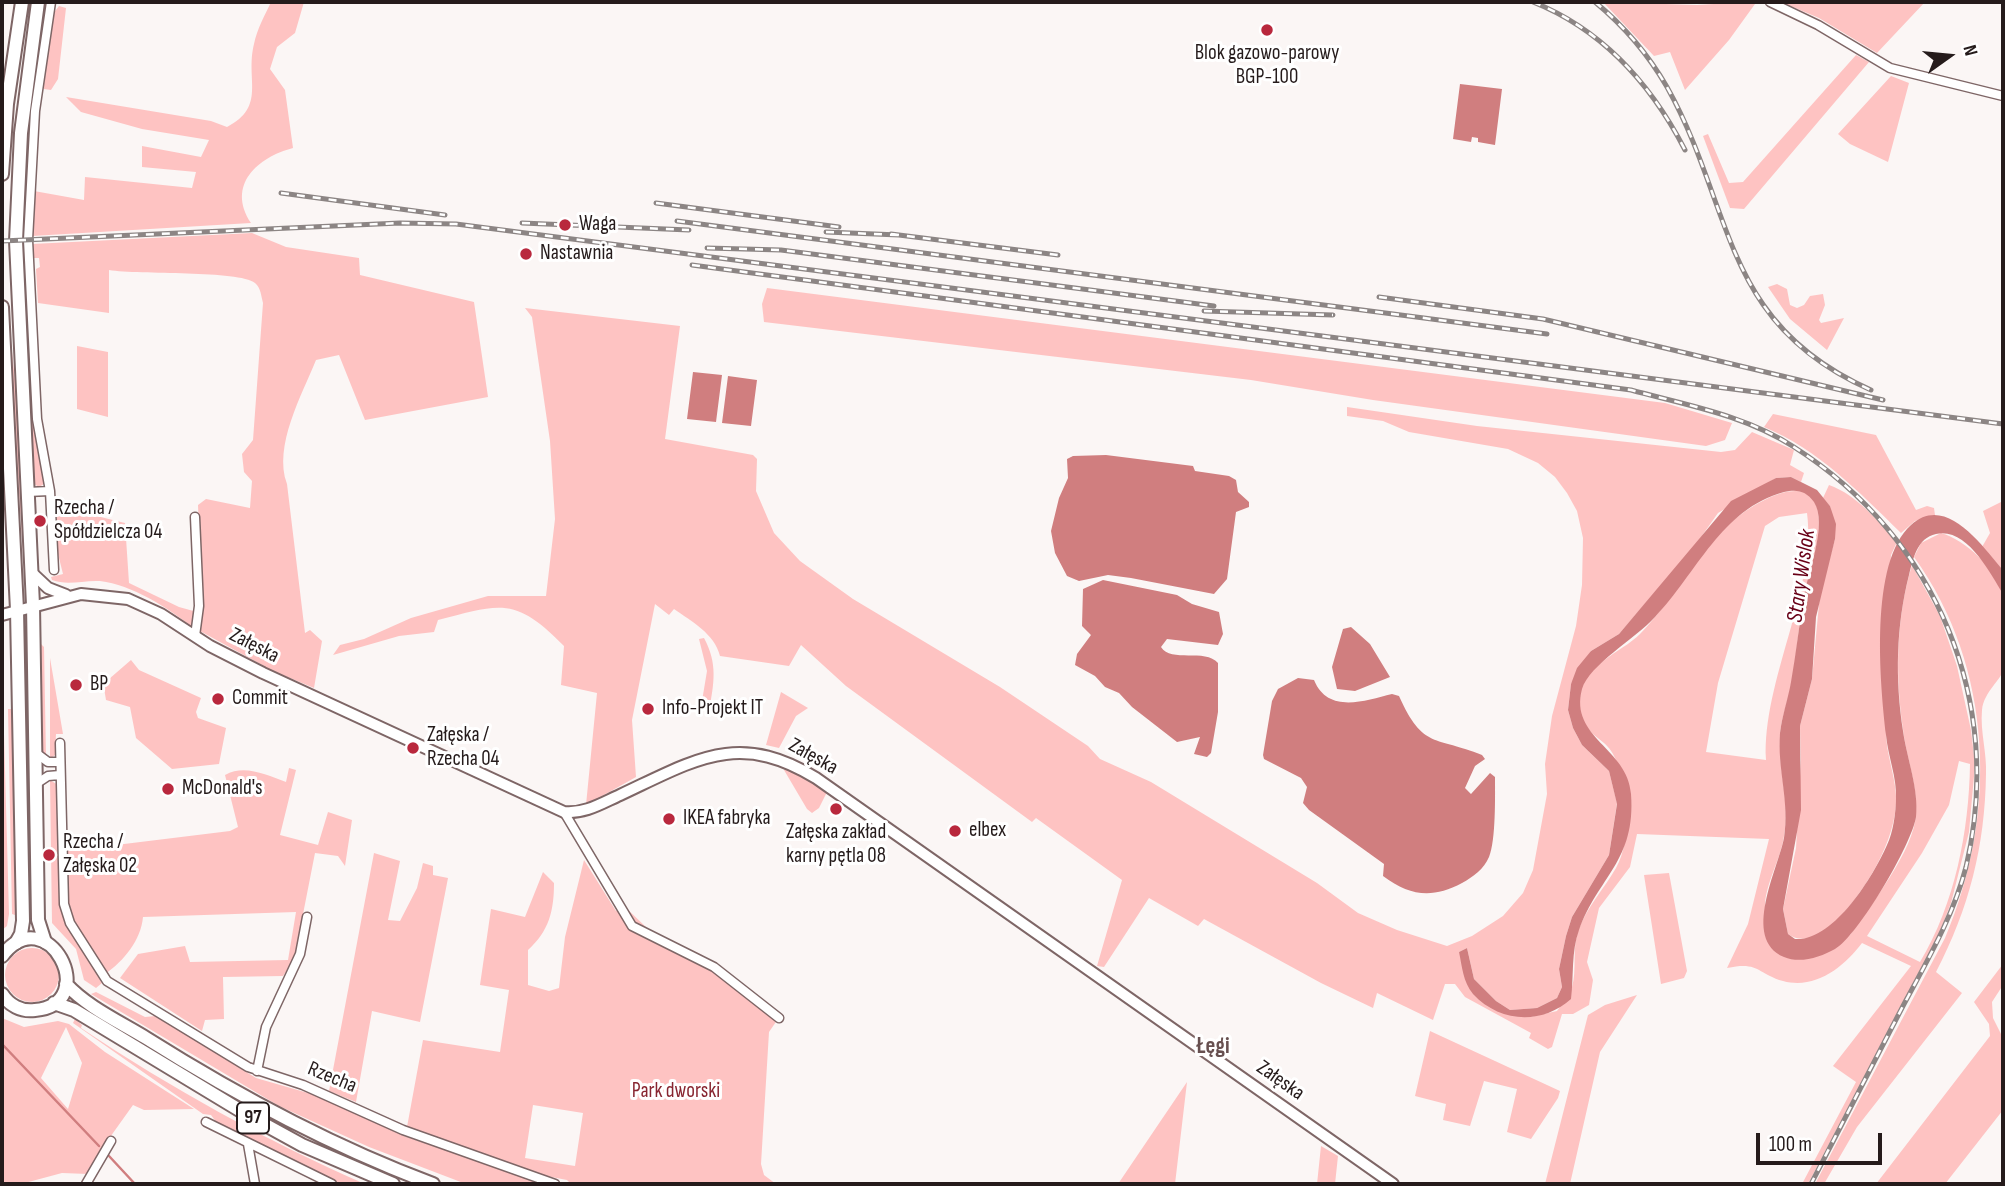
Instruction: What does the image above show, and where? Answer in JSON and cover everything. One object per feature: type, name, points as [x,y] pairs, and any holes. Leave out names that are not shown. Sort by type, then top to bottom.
[{"type":"main road","points":[[2,174],[10,80],[22,2]]},
{"type":"main road","points":[[3,997],[29,1011],[54,1003],[66,984],[64,960],[45,942],[38,920],[32,573],[16,214],[22,121],[38,2]]},
{"type":"main road","points":[[2,307],[6,480],[17,610],[23,926],[16,943],[2,956]]},
{"type":"main road","points":[[16,943],[30,940],[45,942]]},
{"type":"main road","name":"97","points":[[66,984],[135,1032],[260,1107],[339,1146],[433,1184]]},
{"type":"main road","name":"97","points":[[54,1003],[74,1010],[302,1145],[393,1184]]},
{"type":"street","points":[[51,2],[35,111],[28,240],[37,419],[50,491],[54,570]]},
{"type":"street","points":[[1770,2],[1818,25],[1890,68],[2003,96]]},
{"type":"street","points":[[27,492],[50,491]]},
{"type":"street","points":[[195,517],[199,606],[195,636]]},
{"type":"street","points":[[32,573],[48,588],[69,596]]},
{"type":"street","name":"Załęska","points":[[2,615],[69,596],[105,594],[128,599],[161,614],[263,673],[564,812],[589,809],[676,769],[715,755],[761,753],[794,765],[1393,1184]]},
{"type":"street","points":[[36,784],[48,776],[60,775],[60,743]]},
{"type":"street","points":[[36,753],[48,762],[60,762]]},
{"type":"street","name":"Rzecha","points":[[60,775],[63,894],[67,915],[107,981],[257,1071],[303,1085],[403,1130],[555,1184]]},
{"type":"street","points":[[564,812],[632,926],[714,967],[779,1018]]},
{"type":"street","points":[[257,1071],[272,1011],[300,954],[307,917]]},
{"type":"street","points":[[206,1122],[332,1184]]},
{"type":"street","points":[[86,1184],[111,1140]]},
{"type":"street","points":[[248,1144],[254,1184]]},
{"type":"green space","points":[[271,2],[304,2],[295,33],[277,47],[270,69],[285,90],[293,148],[268,158],[249,175],[242,197],[251,223],[32,236],[34,191],[84,200],[85,177],[192,188],[196,172],[142,167],[142,146],[201,157],[209,140],[142,129],[81,112],[66,97],[211,121],[227,127],[239,119],[251,101],[254,44]]},
{"type":"green space","points":[[1603,2],[1755,4],[1729,40],[1685,90],[1670,52],[1654,56]]},
{"type":"green space","points":[[1781,2],[1925,2],[1877,53],[1819,18]]},
{"type":"green space","points":[[59,6],[66,8],[58,79],[51,90],[44,89],[42,83],[52,15]]},
{"type":"green space","points":[[1856,55],[1869,62],[1744,209],[1730,208],[1703,136],[1708,134],[1729,183],[1743,182]]},
{"type":"green space","points":[[1891,76],[1909,83],[1888,162],[1850,144],[1838,134]]},
{"type":"green space","points":[[252,233],[286,247],[359,258],[360,275],[474,302],[488,397],[365,420],[339,355],[316,360],[291,421],[284,454],[305,633],[310,630],[322,641],[314,688],[273,671],[200,631],[202,612],[198,505],[206,499],[250,508],[252,481],[244,472],[242,454],[253,440],[263,303],[257,285],[230,276],[109,270],[109,313],[38,303],[36,269],[40,267],[39,258],[33,258],[32,244]]},
{"type":"green space","points":[[21,242],[25,242],[35,436],[45,478],[44,484],[39,487],[34,484],[31,468]]},
{"type":"green space","points":[[1777,284],[1787,289],[1790,305],[1797,308],[1804,305],[1810,296],[1823,294],[1825,305],[1819,320],[1821,323],[1844,318],[1827,350],[1790,319],[1768,287]]},
{"type":"green space","points":[[767,288],[1665,403],[1732,423],[1725,440],[1706,446],[1373,400],[1251,380],[764,322],[762,304]]},
{"type":"green space","points":[[7,305],[19,417],[27,570],[24,570]]},
{"type":"green space","points":[[525,308],[680,326],[665,439],[753,455],[757,459],[756,491],[774,533],[800,561],[853,599],[1000,687],[1088,746],[1100,759],[1151,782],[1317,883],[1358,913],[1397,930],[1447,946],[1472,936],[1503,916],[1523,893],[1533,870],[1547,794],[1545,764],[1552,716],[1576,626],[1582,585],[1583,538],[1577,511],[1567,493],[1555,477],[1538,463],[1508,449],[1409,432],[1383,421],[1347,416],[1347,407],[1477,426],[1721,452],[1735,450],[1752,432],[1794,450],[1790,465],[1804,473],[1801,482],[1791,477],[1776,478],[1718,513],[1694,547],[1619,634],[1591,651],[1571,684],[1568,710],[1573,728],[1582,745],[1609,771],[1617,803],[1609,855],[1572,917],[1566,936],[1559,969],[1562,987],[1557,998],[1537,1008],[1510,1010],[1496,1001],[1474,979],[1467,948],[1459,952],[1487,1004],[1530,1017],[1557,1011],[1572,987],[1575,945],[1581,923],[1616,868],[1625,843],[1623,784],[1611,750],[1587,728],[1583,720],[1580,710],[1582,686],[1595,668],[1632,641],[1653,620],[1728,524],[1773,496],[1784,492],[1805,493],[1813,499],[1819,522],[1814,558],[1802,606],[1792,680],[1781,728],[1785,823],[1782,845],[1766,898],[1765,917],[1771,946],[1850,935],[1890,877],[1908,844],[1916,814],[1916,803],[1903,729],[1898,646],[1912,565],[1940,616],[1957,666],[1971,730],[1975,765],[1969,832],[1951,903],[1939,934],[1808,1184],[1802,1184],[1856,1082],[1833,1066],[1911,966],[1862,943],[1838,968],[1806,982],[1783,981],[1752,967],[1727,968],[1748,924],[1769,839],[1637,834],[1630,867],[1599,908],[1587,962],[1593,980],[1589,1005],[1573,1014],[1562,1014],[1552,1047],[1548,1049],[1529,1038],[1531,1033],[1465,997],[1455,984],[1445,984],[1433,1020],[1377,993],[1373,1008],[1321,983],[1204,919],[1198,926],[1149,898],[1104,967],[1097,966],[1122,880],[1036,818],[1032,822],[846,686],[801,645],[789,666],[720,656],[713,641],[702,629],[674,609],[669,615],[655,604],[632,720],[636,777],[586,805],[597,693],[561,685],[564,646],[533,619],[507,608],[478,610],[438,620],[434,632],[399,636],[333,655],[340,645],[364,639],[411,618],[488,596],[546,596],[555,519],[550,441],[532,317]],"holes":[[[1807,513],[1808,542],[1804,573],[1772,699],[1766,760],[1706,752],[1718,683],[1765,526],[1779,517]],[[1959,761],[1970,764],[1963,841],[1951,892],[1920,962],[1867,936],[1922,853],[1949,805]]]},
{"type":"green space","points":[[77,346],[108,352],[108,417],[77,409]]},
{"type":"green space","points":[[1773,414],[1876,435],[1916,510],[1927,506],[1934,508],[1935,515],[1915,521],[1901,533],[1820,460],[1784,436],[1764,427]]},
{"type":"green space","points":[[1829,485],[1858,502],[1897,542],[1891,555],[1886,732],[1896,796],[1895,813],[1891,831],[1876,867],[1855,900],[1826,930],[1810,938],[1799,939],[1788,934],[1783,909],[1796,848],[1801,760],[1800,726],[1812,679],[1820,593],[1835,539],[1830,506],[1823,498]]},
{"type":"green space","points":[[2003,501],[2003,570],[1982,547],[1990,533],[1983,511]]},
{"type":"green space","points":[[56,506],[125,523],[129,583],[179,607],[197,612],[194,625],[192,627],[137,592],[112,583],[52,580],[51,577],[63,574],[58,554]]},
{"type":"green space","points":[[1941,533],[1960,542],[1987,565],[2003,594],[2004,608],[2003,669],[1986,697],[1982,710],[1986,774],[1978,852],[1958,925],[1936,972],[1962,993],[1857,1127],[1824,1184],[1815,1184],[1945,938],[1962,891],[1974,842],[1980,793],[1979,743],[1973,694],[1960,646],[1940,600],[1914,557],[1921,543]]},
{"type":"green space","points":[[704,638],[713,665],[709,711],[701,707],[707,671],[699,639]]},
{"type":"green space","points":[[39,642],[44,647],[46,757],[41,754]]},
{"type":"green space","points":[[50,658],[63,734],[56,734],[55,755],[50,759]]},
{"type":"green space","points":[[131,660],[139,670],[201,698],[196,712],[198,718],[226,728],[219,764],[172,769],[136,738],[130,707],[106,700],[104,688],[97,683],[109,679]]},
{"type":"green space","points":[[2,661],[9,914],[7,926],[2,930]]},
{"type":"green space","points":[[781,692],[808,708],[796,716],[779,748],[766,745]]},
{"type":"green space","points":[[8,709],[11,709],[14,725],[18,916],[12,914]]},
{"type":"green space","points":[[25,741],[31,777],[33,916],[28,916]]},
{"type":"green space","points":[[786,767],[827,792],[819,808],[812,813],[784,770]]},
{"type":"green space","points":[[289,768],[296,770],[280,835],[318,845],[328,812],[352,820],[345,866],[338,856],[315,853],[294,960],[283,976],[223,977],[224,1019],[205,1020],[202,1031],[120,978],[138,954],[185,946],[190,962],[288,960],[296,912],[143,917],[139,934],[130,949],[119,963],[105,974],[73,919],[69,903],[67,851],[230,831],[238,827],[225,775],[240,770],[286,782]]},
{"type":"green space","points":[[50,780],[58,785],[63,916],[102,983],[96,988],[84,980],[76,949],[52,923]]},
{"type":"green space","points":[[374,853],[400,861],[388,920],[400,921],[417,888],[423,863],[433,866],[433,875],[448,878],[420,1022],[372,1011],[356,1102],[329,1091]]},
{"type":"green space","name":"Park dworski","points":[[584,860],[616,911],[624,906],[648,929],[702,955],[780,1016],[769,1032],[761,1164],[764,1175],[776,1184],[571,1184],[567,1180],[541,1175],[407,1127],[423,1040],[500,1052],[509,990],[480,985],[491,909],[525,917],[543,872],[554,883],[549,920],[528,950],[528,985],[549,991],[559,988],[565,937]],"holes":[[[533,1105],[583,1113],[575,1166],[525,1158]]]},
{"type":"green space","points":[[1669,873],[1687,971],[1684,978],[1661,984],[1644,875]]},
{"type":"green space","points":[[37,948],[47,952],[55,960],[59,975],[55,990],[47,998],[27,1002],[17,998],[9,990],[5,970],[9,960],[17,952]]},
{"type":"green space","points":[[2003,964],[2003,985],[1992,1002],[1993,1018],[2003,1038],[2003,1110],[1945,1184],[1876,1184],[1990,1036],[1989,1024],[1974,1002]]},
{"type":"green space","points":[[96,992],[145,1017],[156,1016],[256,1078],[315,1095],[404,1136],[544,1184],[466,1184],[369,1147],[279,1106],[91,994]]},
{"type":"green space","points":[[1637,995],[1600,1052],[1570,1184],[1545,1184],[1588,1015],[1605,1005]]},
{"type":"green space","points":[[2,1018],[24,1027],[58,1021],[69,1024],[105,1052],[194,1109],[144,1110],[133,1105],[103,1147],[88,1174],[62,1173],[21,1184],[2,1184]],"holes":[[[66,1027],[82,1063],[68,1109],[41,1078]]]},
{"type":"green space","points":[[75,1019],[82,1025],[81,1028],[184,1093],[291,1150],[365,1184],[341,1184],[219,1126],[211,1115],[203,1114],[73,1023]]},
{"type":"green space","points":[[1430,1031],[1560,1091],[1531,1139],[1507,1132],[1517,1089],[1484,1081],[1470,1126],[1443,1120],[1446,1104],[1415,1096]]},
{"type":"green space","points":[[1187,1082],[1175,1184],[1118,1184]]},
{"type":"green space","points":[[1321,1146],[1338,1156],[1335,1184],[1317,1184]]},
{"type":"shaded area","points":[[1460,84],[1502,89],[1495,145],[1478,142],[1478,138],[1472,137],[1471,142],[1453,139]]},
{"type":"shaded area","points":[[693,372],[722,375],[716,422],[687,419]]},
{"type":"shaded area","points":[[728,376],[757,380],[751,426],[722,423]]},
{"type":"shaded area","points":[[1106,455],[1193,466],[1195,471],[1229,476],[1236,480],[1238,492],[1249,502],[1249,507],[1236,512],[1227,579],[1214,594],[1108,575],[1079,581],[1067,576],[1055,553],[1051,531],[1059,498],[1068,478],[1067,459],[1073,456]]},
{"type":"shaded area","points":[[1791,477],[1817,490],[1830,506],[1836,524],[1835,539],[1816,617],[1812,679],[1800,726],[1801,810],[1783,909],[1788,934],[1795,939],[1809,937],[1823,930],[1850,905],[1872,874],[1891,835],[1896,790],[1887,743],[1881,685],[1880,624],[1889,566],[1898,543],[1911,525],[1924,517],[1937,515],[1962,526],[2003,570],[2003,594],[1984,564],[1967,544],[1958,537],[1947,534],[1936,534],[1924,540],[1914,556],[1901,614],[1898,672],[1903,731],[1916,796],[1916,817],[1895,867],[1857,927],[1835,949],[1817,957],[1797,960],[1784,957],[1771,948],[1765,935],[1766,902],[1784,838],[1785,825],[1780,733],[1819,523],[1818,511],[1808,495],[1797,491],[1784,492],[1762,500],[1727,527],[1655,617],[1603,661],[1586,680],[1580,706],[1584,720],[1628,778],[1631,817],[1628,836],[1576,938],[1571,999],[1547,1013],[1534,1016],[1521,1017],[1496,1011],[1473,994],[1463,974],[1459,952],[1467,948],[1474,979],[1496,1001],[1510,1010],[1537,1008],[1557,998],[1562,987],[1559,969],[1572,917],[1609,855],[1617,804],[1609,771],[1582,745],[1573,728],[1568,710],[1571,684],[1577,668],[1591,651],[1619,634],[1731,501],[1776,478]]},
{"type":"shaded area","points":[[1103,580],[1177,595],[1192,604],[1219,612],[1223,634],[1218,645],[1167,639],[1161,647],[1172,654],[1205,656],[1218,663],[1218,712],[1211,753],[1207,757],[1194,754],[1200,737],[1177,742],[1132,707],[1119,693],[1105,687],[1095,676],[1075,665],[1077,654],[1091,635],[1082,626],[1083,589]]},
{"type":"shaded area","points":[[1351,627],[1370,644],[1390,677],[1355,691],[1337,689],[1332,667],[1343,629]]},
{"type":"shaded area","points":[[1298,678],[1314,680],[1320,691],[1337,701],[1359,702],[1392,694],[1399,696],[1416,725],[1432,739],[1482,755],[1485,759],[1475,766],[1465,788],[1471,794],[1490,773],[1495,777],[1493,840],[1487,861],[1478,872],[1462,883],[1441,891],[1421,893],[1403,888],[1383,876],[1384,864],[1309,810],[1303,803],[1307,787],[1301,778],[1264,759],[1263,755],[1272,701],[1278,689]]},
{"type":"waterway","points":[[2,1044],[99,1146]]},
{"type":"waterway","points":[[109,1156],[135,1184]]},
{"type":"railway","points":[[1533,2],[1582,28],[1622,62],[1657,103],[1685,150]]},
{"type":"railway","points":[[1595,2],[1635,41],[1667,87],[1689,132],[1738,259],[1758,297],[1785,332],[1822,363],[1871,390]]},
{"type":"railway","points":[[281,193],[445,215]]},
{"type":"railway","points":[[656,203],[839,227]]},
{"type":"railway","points":[[677,221],[1547,334]]},
{"type":"railway","points":[[2,241],[400,223],[456,224],[2003,424]]},
{"type":"railway","points":[[522,223],[689,230]]},
{"type":"railway","points":[[826,232],[899,235]]},
{"type":"railway","points":[[891,234],[1058,255]]},
{"type":"railway","points":[[707,248],[781,250],[1214,306]]},
{"type":"railway","points":[[692,265],[1631,390],[1715,412],[1756,427],[1794,447],[1844,484],[1887,528],[1922,576],[1948,629],[1966,686],[1976,745],[1976,805],[1966,867],[1947,921],[1811,1184]]},
{"type":"railway","points":[[1379,297],[1543,319],[1883,400]]},
{"type":"railway","points":[[1204,311],[1333,315]]},
{"type":"place","name":"Blok gazowo-parowy BGP-100","points":[[1267,30]]},
{"type":"place","name":"Waga","points":[[565,225]]},
{"type":"place","name":"Nastawnia","points":[[526,254]]},
{"type":"place","name":"Rzecha / Spółdzielcza 04","points":[[40,521]]},
{"type":"place","name":"BP","points":[[76,685]]},
{"type":"place","name":"Commit","points":[[218,699]]},
{"type":"place","name":"Info-Projekt IT","points":[[648,709]]},
{"type":"place","name":"Załęska / Rzecha 04","points":[[413,748]]},
{"type":"place","name":"McDonald's","points":[[168,789]]},
{"type":"place","name":"Załęska zakład karny pętla 08","points":[[836,809]]},
{"type":"place","name":"IKEA fabryka","points":[[669,819]]},
{"type":"place","name":"elbex","points":[[955,831]]},
{"type":"place","name":"Rzecha / Załęska 02","points":[[49,855]]},
{"type":"district","name":"Łęgi","points":[[1213,1047]]},
{"type":"water label","name":"Stary Wislok","points":[[1802,576]]}]
